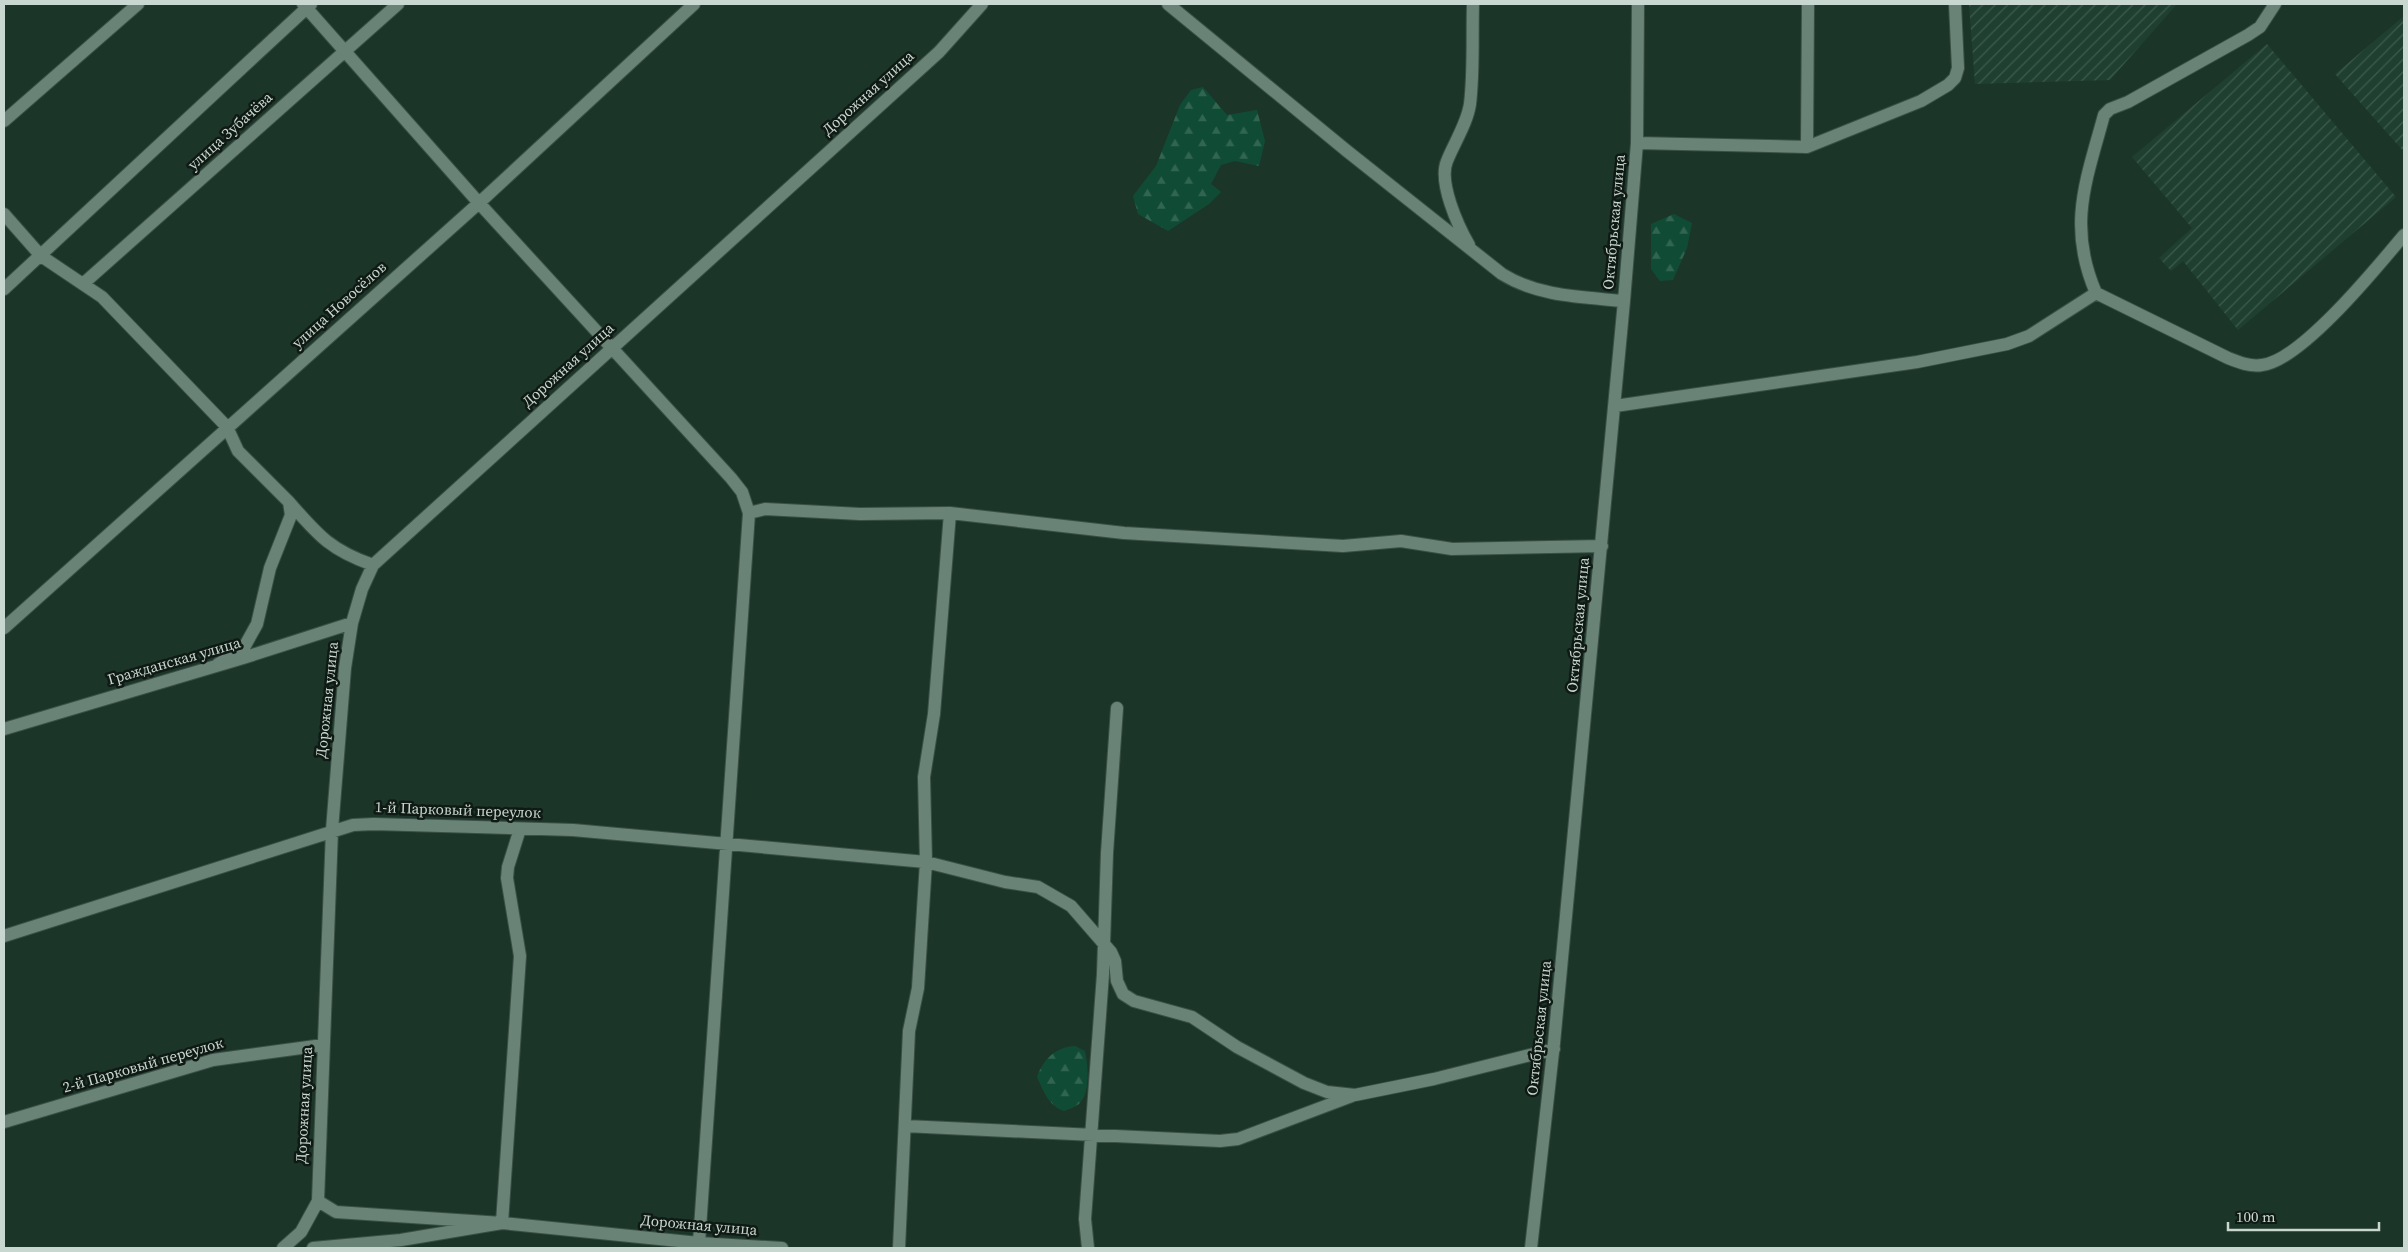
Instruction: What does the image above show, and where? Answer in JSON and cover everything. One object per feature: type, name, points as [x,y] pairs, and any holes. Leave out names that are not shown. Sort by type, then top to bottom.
[{"type":"street","points":[[4,121],[138,4]]},
{"type":"street","name":"улица Зубачёва","points":[[84,283],[398,4]]},
{"type":"street","name":"улица Новосёлов","points":[[4,628],[479,203],[694,4]]},
{"type":"street","name":"Дорожная улица","points":[[782,1248],[699,1243],[502,1223],[336,1212],[318,1202],[332,830],[345,668],[352,623],[362,588],[373,566],[935,55],[982,4]]},
{"type":"street","points":[[1168,4],[1502,274],[1529,288],[1551,294],[1624,301]]},
{"type":"street","points":[[1472,251],[1459,228],[1448,197],[1445,164],[1470,105],[1473,4]]},
{"type":"street","name":"Октябрьская улица","points":[[1532,1248],[1554,1049],[1624,301],[1637,143],[1638,4]]},
{"type":"street","points":[[1807,147],[1808,4]]},
{"type":"street","points":[[1637,143],[1807,147],[1921,101],[1948,85],[1955,78],[1958,68],[1955,4]]},
{"type":"street","points":[[2275,4],[2260,27],[2254,31],[2136,98],[2110,109],[2104,115],[2081,197],[2080,235],[2087,274],[2096,293],[2228,358],[2244,364],[2262,365],[2282,358],[2320,328],[2404,235]]},
{"type":"street","points":[[4,289],[307,5],[344,52],[479,203],[732,478],[742,492],[748,513],[699,1243]]},
{"type":"street","points":[[4,214],[41,256],[84,283],[102,297],[227,427],[238,451],[320,538],[347,556],[373,566]]},
{"type":"street","points":[[1615,406],[1916,362],[2007,344],[2029,336],[2096,293]]},
{"type":"street","points":[[218,664],[242,651],[257,624],[270,568],[291,515],[288,502]]},
{"type":"street","points":[[748,513],[764,509],[860,514],[950,513],[1124,533],[1344,546],[1401,541],[1452,549],[1602,546]]},
{"type":"street","points":[[899,1248],[909,1031],[918,988],[926,862],[924,777],[934,714],[950,513]]},
{"type":"street","name":"Гражданская улица","points":[[4,729],[352,623]]},
{"type":"street","points":[[1088,1248],[1085,1219],[1104,944],[1107,853],[1117,708]]},
{"type":"street","name":"1-й Парковый переулок","points":[[4,936],[332,830],[353,825],[573,830],[725,842],[926,862],[1005,882],[1038,887],[1072,906],[1104,944],[1115,961],[1117,981],[1123,994],[1129,998],[1192,1017],[1237,1047],[1327,1092],[1355,1095]]},
{"type":"street","points":[[313,1248],[401,1240],[502,1223],[520,956],[507,878],[508,867],[520,828]]},
{"type":"street","name":"2-й Парковый переулок","points":[[4,1122],[213,1060],[323,1045]]},
{"type":"street","points":[[905,1126],[1220,1142],[1238,1139],[1355,1095],[1434,1079],[1554,1049]]},
{"type":"street","points":[[283,1248],[301,1232],[318,1202]]},
{"type":"shaded area","points":[[1969,4],[2177,4],[2110,80],[1975,84]]},
{"type":"shaded area","points":[[2404,16],[2404,152],[2335,74]]},
{"type":"shaded area","points":[[2267,44],[2396,197],[2238,330],[2183,261],[2171,271],[2159,258],[2192,228],[2132,157]]},
{"type":"green space","points":[[1203,87],[1227,115],[1257,110],[1265,141],[1259,166],[1235,161],[1221,165],[1211,184],[1221,192],[1209,204],[1168,231],[1138,214],[1133,196],[1156,166],[1180,105],[1191,90]]},
{"type":"green space","points":[[1674,214],[1692,223],[1687,248],[1673,280],[1660,281],[1651,269],[1651,224]]},
{"type":"green space","points":[[1075,1046],[1085,1051],[1088,1071],[1087,1086],[1083,1099],[1079,1104],[1064,1111],[1050,1102],[1037,1077],[1046,1060],[1061,1049]]}]
